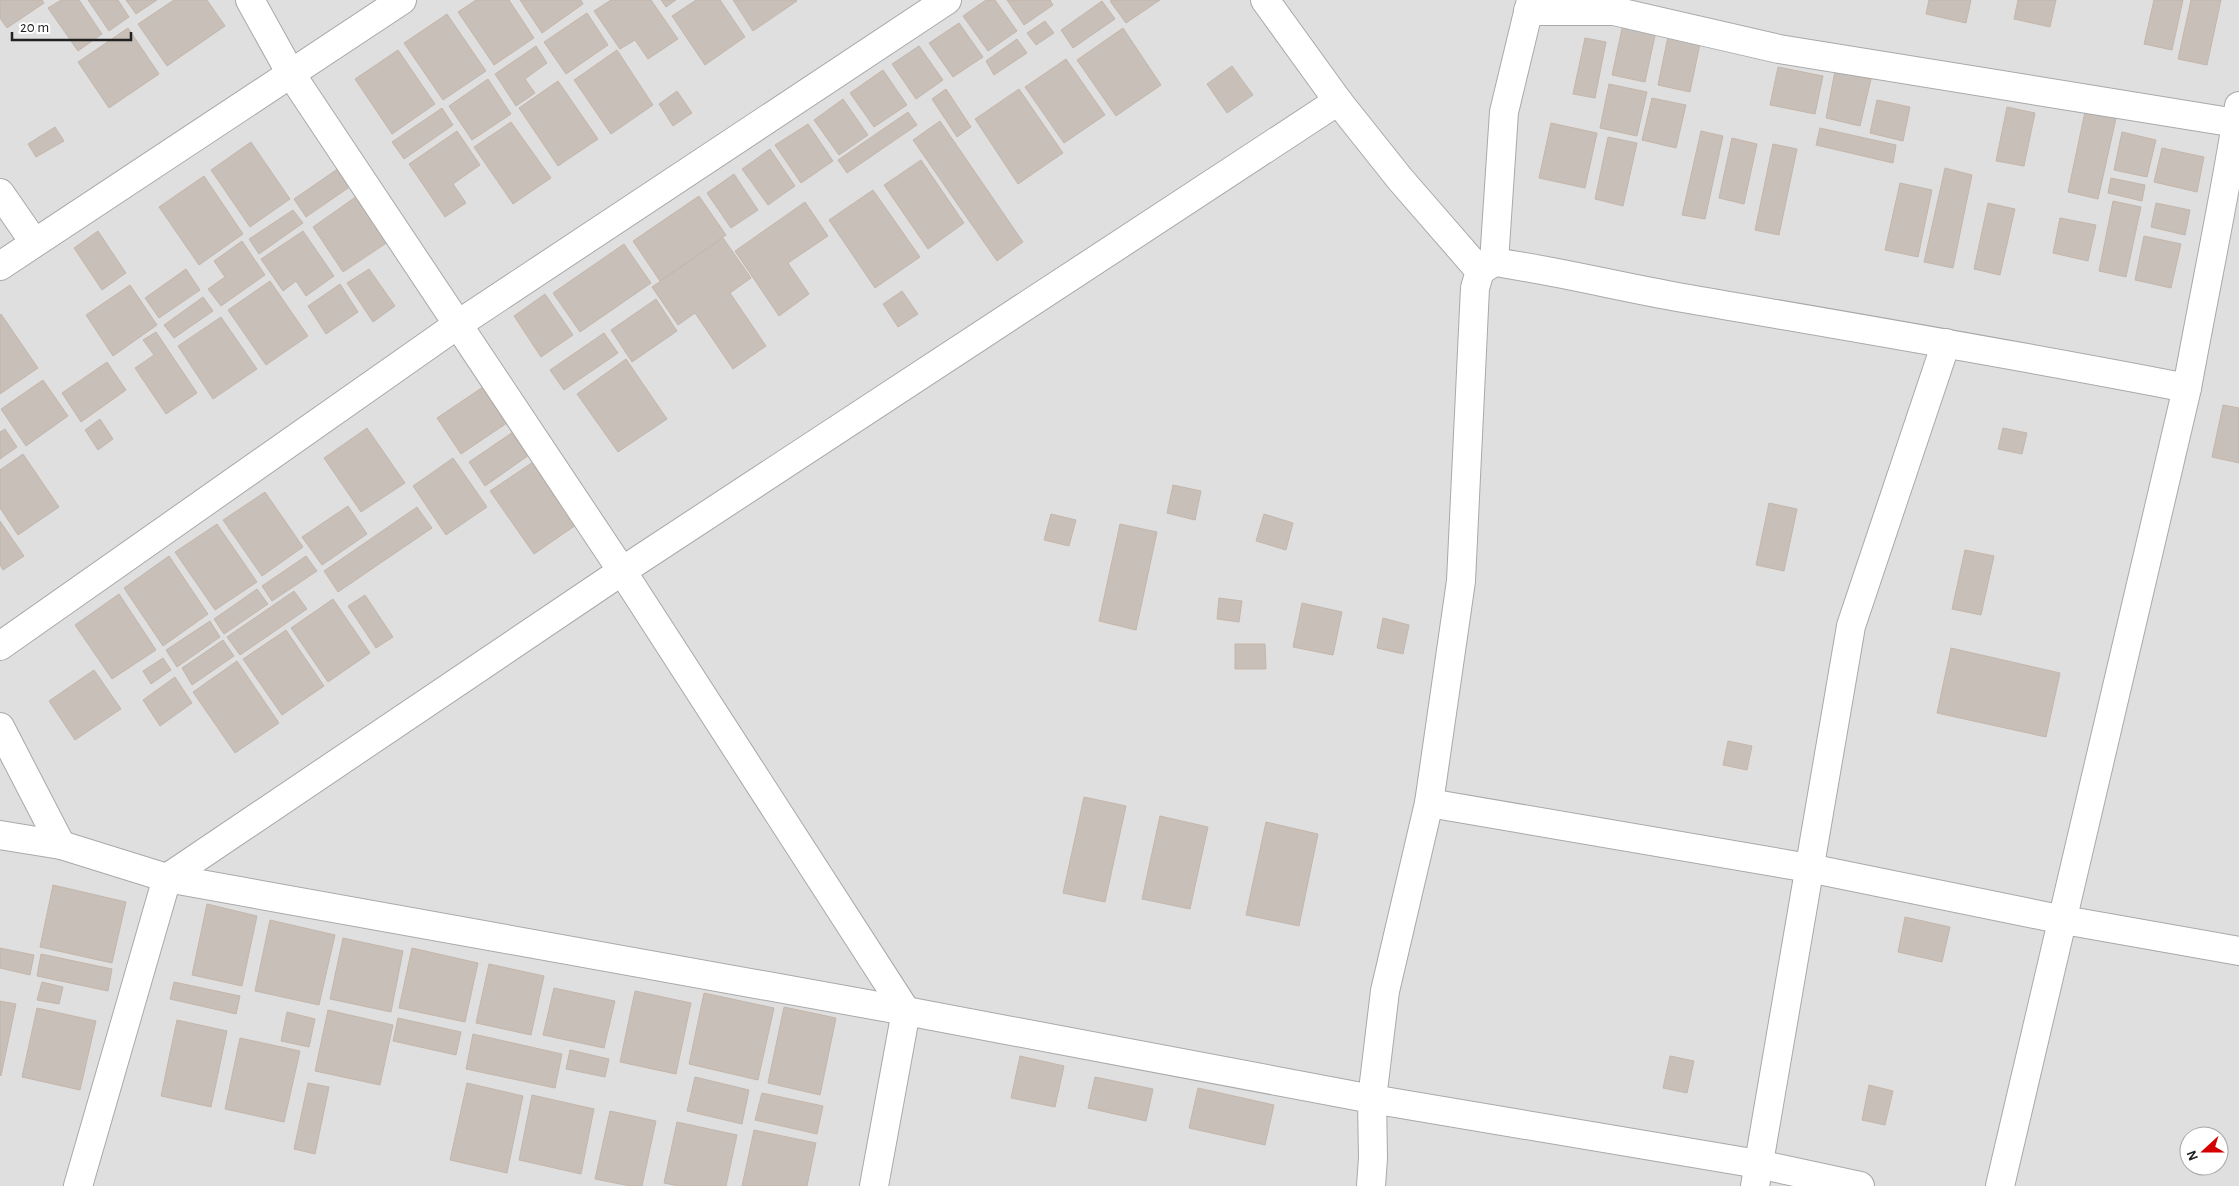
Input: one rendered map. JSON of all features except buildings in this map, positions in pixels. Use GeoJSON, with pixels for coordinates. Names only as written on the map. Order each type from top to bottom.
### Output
{"type":"FeatureCollection","features":[{"type":"Feature","properties":{"kind":"street"},"geometry":{"type":"LineString","coordinates":[[250,0],[291,74],[622,571],[906,1011],[874,1186]]}},
{"type":"Feature","properties":{"kind":"street"},"geometry":{"type":"LineString","coordinates":[[0,266],[402,0]]}},
{"type":"Feature","properties":{"kind":"street"},"geometry":{"type":"LineString","coordinates":[[0,646],[457,325],[948,0]]}},
{"type":"Feature","properties":{"kind":"street"},"geometry":{"type":"LineString","coordinates":[[1265,0],[1338,101],[1400,179],[1487,267],[1540,268],[1681,298],[1946,343],[2187,388]]}},
{"type":"Feature","properties":{"kind":"street"},"geometry":{"type":"LineString","coordinates":[[1371,1186],[1373,1158],[1372,1099],[1385,991],[1429,803],[1461,581],[1475,288],[1487,267],[1504,112],[1530,6],[1614,10],[1779,49],[2238,115],[2216,241],[2204,294],[2187,388],[2064,920],[2000,1186]]}},
{"type":"Feature","properties":{"kind":"street"},"geometry":{"type":"LineString","coordinates":[[78,1186],[167,878],[622,571],[1338,101]]}},
{"type":"Feature","properties":{"kind":"street"},"geometry":{"type":"LineString","coordinates":[[0,193],[34,242]]}},
{"type":"Feature","properties":{"kind":"street"},"geometry":{"type":"LineString","coordinates":[[1757,1175],[1852,626],[1946,343]]}},
{"type":"Feature","properties":{"kind":"street"},"geometry":{"type":"LineString","coordinates":[[0,727],[61,845]]}},
{"type":"Feature","properties":{"kind":"street"},"geometry":{"type":"LineString","coordinates":[[1429,803],[1809,868],[2064,920],[2239,952]]}},
{"type":"Feature","properties":{"kind":"street"},"geometry":{"type":"LineString","coordinates":[[0,834],[61,845],[167,878],[906,1011],[1372,1099],[1757,1175],[1860,1186]]}},
{"type":"Feature","properties":{"kind":"shaded area"},"geometry":{"type":"Polygon","coordinates":[[[0,0],[2239,0],[2239,1186],[0,1186],[0,0]]]}}]}
